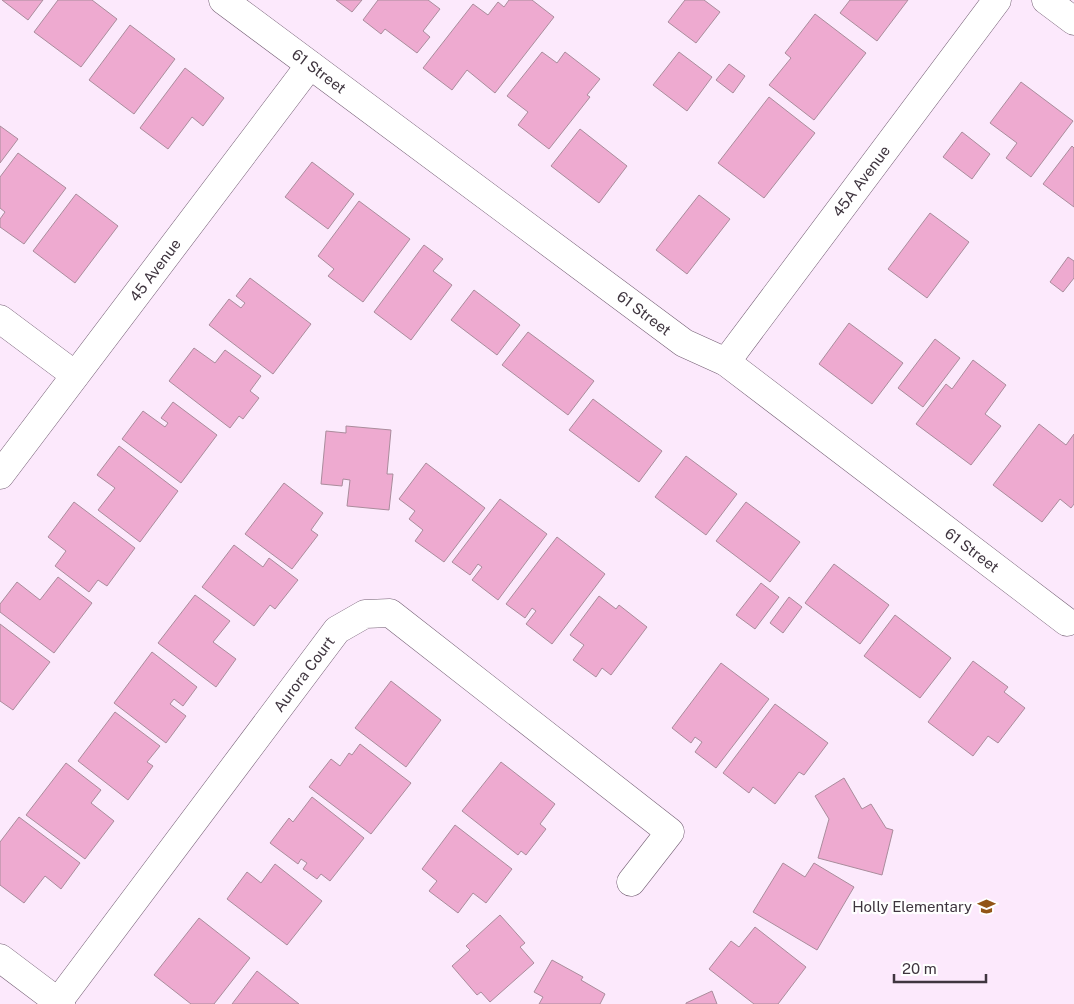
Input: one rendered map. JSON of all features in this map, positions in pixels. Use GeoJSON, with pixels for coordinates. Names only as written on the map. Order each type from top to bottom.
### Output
{"type":"FeatureCollection","features":[{"type":"Feature","properties":{"kind":"street","name":"61 Street"},"geometry":{"type":"LineString","coordinates":[[223,0],[684,343],[726,362],[1066,622]]}},
{"type":"Feature","properties":{"kind":"street","name":"45A Avenue"},"geometry":{"type":"LineString","coordinates":[[726,362],[997,0]]}},
{"type":"Feature","properties":{"kind":"street"},"geometry":{"type":"LineString","coordinates":[[1046,0],[1074,21]]}},
{"type":"Feature","properties":{"kind":"street","name":"45 Avenue"},"geometry":{"type":"LineString","coordinates":[[0,474],[310,65]]}},
{"type":"Feature","properties":{"kind":"street"},"geometry":{"type":"LineString","coordinates":[[0,319],[75,375]]}},
{"type":"Feature","properties":{"kind":"street","name":"Aurora Court"},"geometry":{"type":"LineString","coordinates":[[59,1003],[337,630],[365,614],[390,614],[670,832],[631,882]]}},
{"type":"Feature","properties":{"kind":"street"},"geometry":{"type":"LineString","coordinates":[[0,958],[59,1003]]}},
{"type":"Feature","properties":{"kind":"building"},"geometry":{"type":"Polygon","coordinates":[[[2,0],[43,0],[28,20],[2,0]]]}},
{"type":"Feature","properties":{"kind":"building"},"geometry":{"type":"Polygon","coordinates":[[[58,0],[92,0],[117,19],[81,67],[34,32],[58,0]]]}},
{"type":"Feature","properties":{"kind":"building"},"geometry":{"type":"Polygon","coordinates":[[[336,0],[362,0],[352,12],[336,0]]]}},
{"type":"Feature","properties":{"kind":"building"},"geometry":{"type":"Polygon","coordinates":[[[378,0],[428,0],[440,9],[423,31],[430,37],[417,53],[385,29],[381,34],[363,20],[378,0]]]}},
{"type":"Feature","properties":{"kind":"building"},"geometry":{"type":"Polygon","coordinates":[[[509,0],[532,0],[554,17],[495,93],[467,70],[452,90],[423,68],[473,4],[488,15],[498,2],[504,7],[509,0]]]}},
{"type":"Feature","properties":{"kind":"building"},"geometry":{"type":"Polygon","coordinates":[[[685,0],[704,0],[720,12],[696,43],[668,22],[685,0]]]}},
{"type":"Feature","properties":{"kind":"building"},"geometry":{"type":"Polygon","coordinates":[[[850,0],[908,0],[877,41],[840,13],[850,0]]]}},
{"type":"Feature","properties":{"kind":"building"},"geometry":{"type":"Polygon","coordinates":[[[815,14],[866,53],[814,120],[769,85],[791,58],[785,53],[815,14]]]}},
{"type":"Feature","properties":{"kind":"building"},"geometry":{"type":"Polygon","coordinates":[[[130,25],[175,59],[134,114],[89,80],[130,25]]]}},
{"type":"Feature","properties":{"kind":"building"},"geometry":{"type":"Polygon","coordinates":[[[542,52],[557,63],[565,52],[600,79],[587,95],[590,97],[549,149],[518,125],[528,112],[507,96],[542,52]]]}},
{"type":"Feature","properties":{"kind":"building"},"geometry":{"type":"Polygon","coordinates":[[[679,52],[712,77],[687,111],[653,85],[679,52]]]}},
{"type":"Feature","properties":{"kind":"building"},"geometry":{"type":"Polygon","coordinates":[[[729,64],[745,76],[733,93],[716,80],[729,64]]]}},
{"type":"Feature","properties":{"kind":"building"},"geometry":{"type":"Polygon","coordinates":[[[185,68],[224,98],[203,126],[192,117],[168,149],[140,128],[185,68]]]}},
{"type":"Feature","properties":{"kind":"building"},"geometry":{"type":"Polygon","coordinates":[[[1021,82],[1073,121],[1031,177],[1006,158],[1017,143],[990,123],[1021,82]]]}},
{"type":"Feature","properties":{"kind":"building"},"geometry":{"type":"Polygon","coordinates":[[[769,97],[815,133],[764,198],[718,163],[769,97]]]}},
{"type":"Feature","properties":{"kind":"building"},"geometry":{"type":"Polygon","coordinates":[[[0,126],[18,139],[0,163],[0,126]]]}},
{"type":"Feature","properties":{"kind":"building"},"geometry":{"type":"Polygon","coordinates":[[[580,129],[627,166],[599,203],[551,166],[580,129]]]}},
{"type":"Feature","properties":{"kind":"building"},"geometry":{"type":"Polygon","coordinates":[[[962,132],[990,154],[972,179],[943,157],[962,132]]]}},
{"type":"Feature","properties":{"kind":"building"},"geometry":{"type":"Polygon","coordinates":[[[1072,146],[1074,148],[1074,207],[1043,184],[1072,146]]]}},
{"type":"Feature","properties":{"kind":"building"},"geometry":{"type":"Polygon","coordinates":[[[18,153],[66,188],[24,244],[0,227],[0,219],[5,212],[0,208],[0,177],[18,153]]]}},
{"type":"Feature","properties":{"kind":"building"},"geometry":{"type":"Polygon","coordinates":[[[312,162],[354,194],[328,229],[285,197],[312,162]]]}},
{"type":"Feature","properties":{"kind":"building"},"geometry":{"type":"Polygon","coordinates":[[[76,194],[118,226],[75,283],[33,251],[76,194]]]}},
{"type":"Feature","properties":{"kind":"building"},"geometry":{"type":"Polygon","coordinates":[[[699,195],[730,219],[687,274],[656,250],[699,195]]]}},
{"type":"Feature","properties":{"kind":"building"},"geometry":{"type":"Polygon","coordinates":[[[359,201],[410,239],[363,302],[328,276],[334,269],[318,256],[359,201]]]}},
{"type":"Feature","properties":{"kind":"building"},"geometry":{"type":"Polygon","coordinates":[[[930,213],[969,242],[927,298],[888,269],[930,213]]]}},
{"type":"Feature","properties":{"kind":"building"},"geometry":{"type":"Polygon","coordinates":[[[424,245],[443,259],[433,271],[452,285],[411,340],[374,312],[424,245]]]}},
{"type":"Feature","properties":{"kind":"building"},"geometry":{"type":"Polygon","coordinates":[[[1068,257],[1074,261],[1074,278],[1063,292],[1050,282],[1068,257]]]}},
{"type":"Feature","properties":{"kind":"building"},"geometry":{"type":"Polygon","coordinates":[[[250,278],[311,324],[273,374],[209,325],[229,299],[241,308],[245,303],[236,296],[250,278]]]}},
{"type":"Feature","properties":{"kind":"building"},"geometry":{"type":"Polygon","coordinates":[[[474,290],[520,325],[497,355],[451,320],[474,290]]]}},
{"type":"Feature","properties":{"kind":"building"},"geometry":{"type":"Polygon","coordinates":[[[849,323],[903,363],[872,404],[819,364],[849,323]]]}},
{"type":"Feature","properties":{"kind":"building"},"geometry":{"type":"Polygon","coordinates":[[[528,332],[594,381],[568,415],[502,365],[528,332]]]}},
{"type":"Feature","properties":{"kind":"building"},"geometry":{"type":"Polygon","coordinates":[[[935,339],[960,358],[923,407],[898,388],[935,339]]]}},
{"type":"Feature","properties":{"kind":"building"},"geometry":{"type":"Polygon","coordinates":[[[194,348],[215,363],[225,350],[261,376],[250,391],[259,398],[243,419],[239,416],[230,428],[169,381],[194,348]]]}},
{"type":"Feature","properties":{"kind":"building"},"geometry":{"type":"Polygon","coordinates":[[[973,360],[1006,385],[985,414],[1001,426],[971,465],[916,424],[946,384],[952,389],[973,360]]]}},
{"type":"Feature","properties":{"kind":"building"},"geometry":{"type":"Polygon","coordinates":[[[593,399],[662,451],[639,482],[569,430],[593,399]]]}},
{"type":"Feature","properties":{"kind":"building"},"geometry":{"type":"Polygon","coordinates":[[[173,402],[217,435],[181,483],[122,439],[143,411],[165,427],[168,423],[161,418],[173,402]]]}},
{"type":"Feature","properties":{"kind":"building"},"geometry":{"type":"Polygon","coordinates":[[[1039,424],[1066,445],[1074,434],[1074,504],[1071,508],[1060,499],[1042,522],[993,485],[1039,424]]]}},
{"type":"Feature","properties":{"kind":"building"},"geometry":{"type":"Polygon","coordinates":[[[346,426],[391,430],[387,474],[393,474],[389,510],[347,506],[350,480],[343,479],[342,486],[321,484],[326,431],[346,433],[346,426]]]}},
{"type":"Feature","properties":{"kind":"building"},"geometry":{"type":"Polygon","coordinates":[[[119,446],[178,491],[140,542],[98,510],[115,488],[97,475],[119,446]]]}},
{"type":"Feature","properties":{"kind":"building"},"geometry":{"type":"Polygon","coordinates":[[[686,456],[737,494],[706,535],[655,497],[686,456]]]}},
{"type":"Feature","properties":{"kind":"building"},"geometry":{"type":"Polygon","coordinates":[[[426,463],[485,508],[444,562],[415,541],[423,530],[409,519],[415,511],[399,499],[426,463]]]}},
{"type":"Feature","properties":{"kind":"building"},"geometry":{"type":"Polygon","coordinates":[[[284,483],[323,513],[311,530],[318,535],[292,569],[245,534],[284,483]]]}},
{"type":"Feature","properties":{"kind":"building"},"geometry":{"type":"Polygon","coordinates":[[[500,499],[547,534],[498,600],[472,580],[482,567],[478,564],[470,575],[452,562],[500,499]]]}},
{"type":"Feature","properties":{"kind":"building"},"geometry":{"type":"Polygon","coordinates":[[[74,502],[135,548],[107,586],[98,580],[89,592],[55,566],[66,551],[48,537],[74,502]]]}},
{"type":"Feature","properties":{"kind":"building"},"geometry":{"type":"Polygon","coordinates":[[[746,502],[800,542],[770,582],[716,541],[746,502]]]}},
{"type":"Feature","properties":{"kind":"building"},"geometry":{"type":"Polygon","coordinates":[[[557,537],[605,574],[552,644],[526,624],[536,611],[532,608],[525,618],[506,604],[557,537]]]}},
{"type":"Feature","properties":{"kind":"building"},"geometry":{"type":"Polygon","coordinates":[[[234,545],[263,567],[269,558],[298,580],[275,609],[270,605],[254,626],[202,587],[234,545]]]}},
{"type":"Feature","properties":{"kind":"building"},"geometry":{"type":"Polygon","coordinates":[[[834,564],[889,605],[860,644],[805,603],[834,564]]]}},
{"type":"Feature","properties":{"kind":"building"},"geometry":{"type":"Polygon","coordinates":[[[58,577],[92,603],[54,653],[0,612],[0,604],[17,582],[40,600],[58,577]]]}},
{"type":"Feature","properties":{"kind":"building"},"geometry":{"type":"Polygon","coordinates":[[[761,583],[779,597],[755,629],[736,615],[761,583]]]}},
{"type":"Feature","properties":{"kind":"building"},"geometry":{"type":"Polygon","coordinates":[[[195,595],[230,621],[213,642],[236,659],[216,687],[158,643],[195,595]]]}},
{"type":"Feature","properties":{"kind":"building"},"geometry":{"type":"Polygon","coordinates":[[[599,596],[616,609],[619,605],[647,627],[611,675],[602,668],[596,677],[573,660],[584,645],[570,635],[599,596]]]}},
{"type":"Feature","properties":{"kind":"building"},"geometry":{"type":"Polygon","coordinates":[[[789,597],[802,607],[783,633],[770,623],[789,597]]]}},
{"type":"Feature","properties":{"kind":"building"},"geometry":{"type":"Polygon","coordinates":[[[895,615],[951,658],[920,698],[864,656],[895,615]]]}},
{"type":"Feature","properties":{"kind":"building"},"geometry":{"type":"Polygon","coordinates":[[[0,624],[50,662],[13,710],[0,701],[0,624]]]}},
{"type":"Feature","properties":{"kind":"building"},"geometry":{"type":"Polygon","coordinates":[[[152,652],[197,687],[183,706],[174,699],[170,704],[186,716],[166,743],[114,703],[152,652]]]}},
{"type":"Feature","properties":{"kind":"building"},"geometry":{"type":"Polygon","coordinates":[[[973,661],[1008,687],[1004,692],[1025,708],[998,743],[988,736],[973,756],[928,722],[973,661]]]}},
{"type":"Feature","properties":{"kind":"building"},"geometry":{"type":"Polygon","coordinates":[[[721,663],[769,699],[716,768],[695,752],[702,742],[695,737],[691,743],[672,728],[721,663]]]}},
{"type":"Feature","properties":{"kind":"building"},"geometry":{"type":"Polygon","coordinates":[[[391,681],[441,720],[406,767],[355,728],[391,681]]]}},
{"type":"Feature","properties":{"kind":"building"},"geometry":{"type":"Polygon","coordinates":[[[775,704],[828,743],[804,775],[799,772],[775,804],[753,787],[749,793],[723,773],[775,704]]]}},
{"type":"Feature","properties":{"kind":"building"},"geometry":{"type":"Polygon","coordinates":[[[115,712],[160,746],[147,762],[153,766],[128,800],[78,761],[115,712]]]}},
{"type":"Feature","properties":{"kind":"building"},"geometry":{"type":"Polygon","coordinates":[[[360,744],[411,783],[371,834],[309,787],[331,759],[340,766],[349,753],[352,755],[360,744]]]}},
{"type":"Feature","properties":{"kind":"building"},"geometry":{"type":"Polygon","coordinates":[[[501,762],[555,804],[540,824],[546,829],[526,855],[521,851],[518,855],[462,811],[501,762]]]}},
{"type":"Feature","properties":{"kind":"building"},"geometry":{"type":"Polygon","coordinates":[[[66,763],[101,790],[91,803],[114,821],[85,859],[26,815],[66,763]]]}},
{"type":"Feature","properties":{"kind":"building"},"geometry":{"type":"Polygon","coordinates":[[[844,778],[862,809],[871,804],[886,828],[893,830],[882,875],[818,858],[829,819],[815,796],[844,778]]]}},
{"type":"Feature","properties":{"kind":"building"},"geometry":{"type":"Polygon","coordinates":[[[312,797],[364,838],[330,881],[321,874],[317,879],[303,869],[307,863],[301,859],[298,864],[270,843],[289,818],[293,822],[312,797]]]}},
{"type":"Feature","properties":{"kind":"building"},"geometry":{"type":"Polygon","coordinates":[[[19,817],[80,863],[61,889],[45,876],[24,903],[0,885],[0,842],[19,817]]]}},
{"type":"Feature","properties":{"kind":"building"},"geometry":{"type":"Polygon","coordinates":[[[455,825],[512,869],[486,903],[473,893],[458,913],[429,891],[437,881],[422,869],[455,825]]]}},
{"type":"Feature","properties":{"kind":"building"},"geometry":{"type":"Polygon","coordinates":[[[783,863],[805,877],[814,863],[854,887],[817,950],[753,912],[783,863]]]}},
{"type":"Feature","properties":{"kind":"building"},"geometry":{"type":"Polygon","coordinates":[[[275,864],[322,901],[287,945],[227,899],[247,872],[261,883],[275,864]]]}},
{"type":"Feature","properties":{"kind":"building"},"geometry":{"type":"Polygon","coordinates":[[[500,915],[525,943],[520,947],[534,963],[490,1002],[481,992],[477,995],[452,966],[470,950],[466,946],[500,915]]]}},
{"type":"Feature","properties":{"kind":"building"},"geometry":{"type":"Polygon","coordinates":[[[199,918],[250,958],[214,1004],[191,1004],[154,975],[199,918]]]}},
{"type":"Feature","properties":{"kind":"building"},"geometry":{"type":"Polygon","coordinates":[[[755,927],[806,967],[778,1004],[754,1004],[709,969],[731,941],[739,947],[755,927]]]}},
{"type":"Feature","properties":{"kind":"building"},"geometry":{"type":"Polygon","coordinates":[[[552,960],[583,977],[581,980],[605,994],[600,1004],[539,1004],[543,997],[534,992],[552,960]]]}},
{"type":"Feature","properties":{"kind":"building"},"geometry":{"type":"Polygon","coordinates":[[[257,971],[299,1004],[232,1004],[257,971]]]}},
{"type":"Feature","properties":{"kind":"building"},"geometry":{"type":"Polygon","coordinates":[[[712,991],[717,1004],[686,1004],[686,1003],[712,991]]]}},
{"type":"Feature","properties":{"kind":"place","name":"Holly Elementary"},"geometry":{"type":"Point","coordinates":[986,906]}}]}
